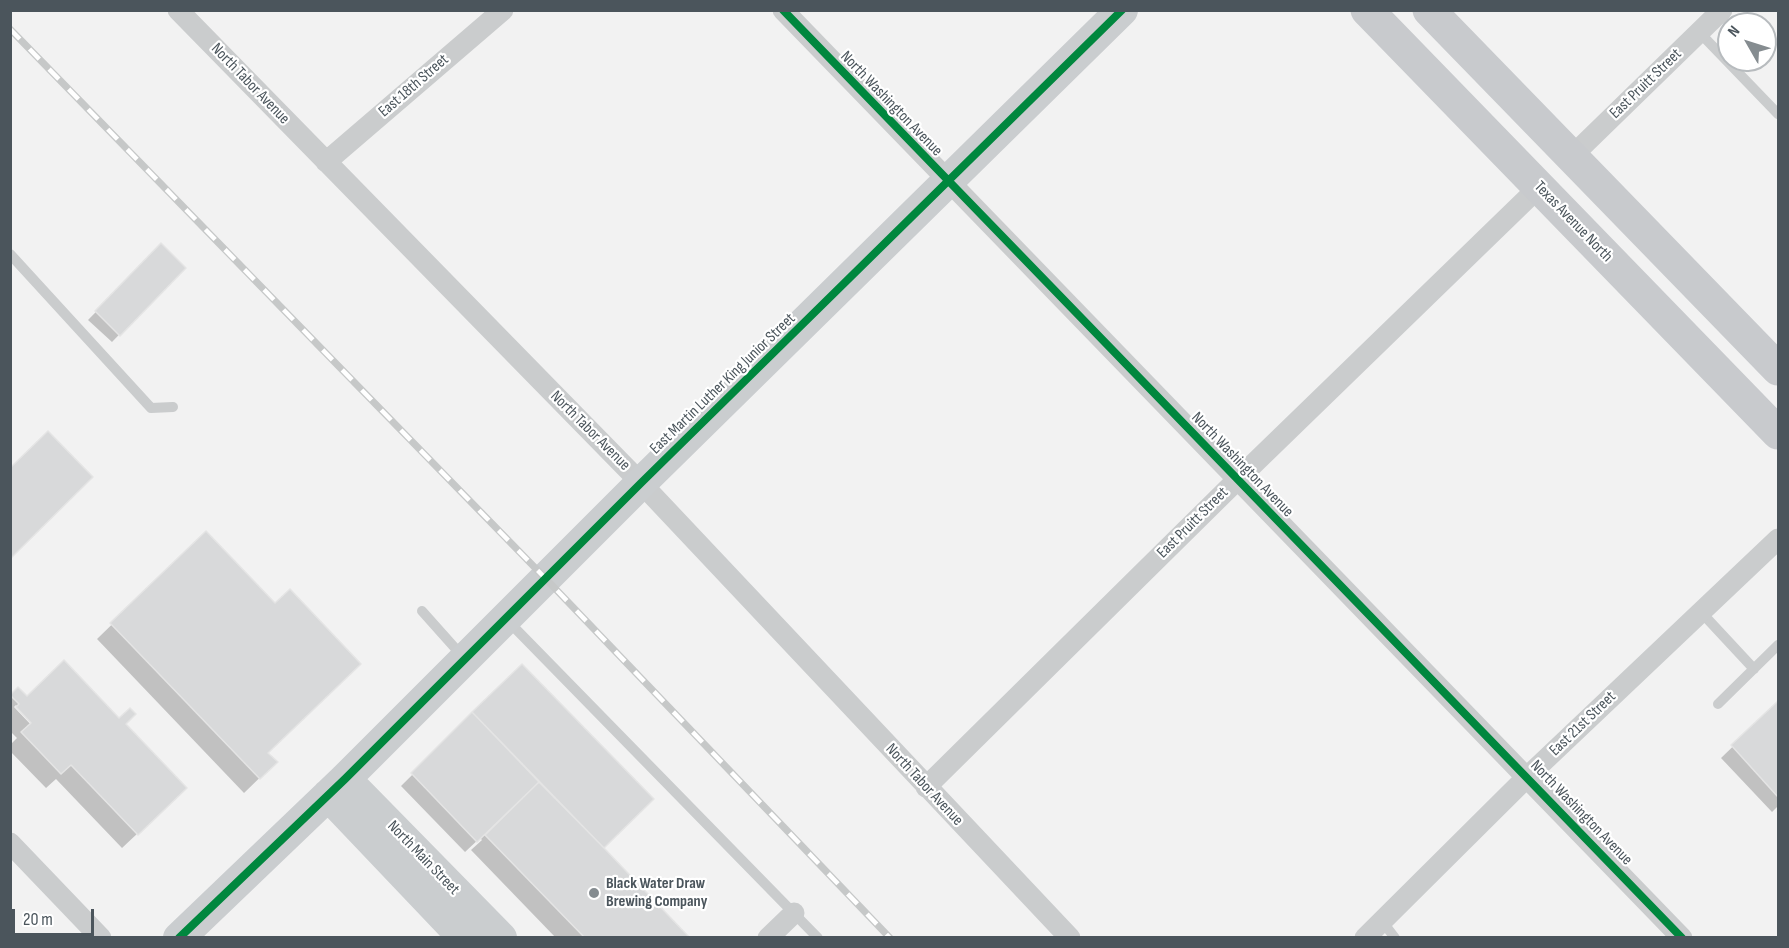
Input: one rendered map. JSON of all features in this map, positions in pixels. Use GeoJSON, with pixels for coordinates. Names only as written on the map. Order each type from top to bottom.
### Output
{"type":"FeatureCollection","features":[{"type":"Feature","properties":{"kind":"main road","name":"Texas Avenue North"},"geometry":{"type":"LineString","coordinates":[[1368,10],[1779,433]]}},
{"type":"Feature","properties":{"kind":"main road"},"geometry":{"type":"LineString","coordinates":[[1429,10],[1779,369]]}},
{"type":"Feature","properties":{"kind":"street","name":"North Tabor Avenue"},"geometry":{"type":"LineString","coordinates":[[178,10],[641,483],[1070,938]]}},
{"type":"Feature","properties":{"kind":"street","name":"East 18th Street"},"geometry":{"type":"LineString","coordinates":[[326,162],[502,10]]}},
{"type":"Feature","properties":{"kind":"street","name":"North Washington Avenue"},"geometry":{"type":"LineString","coordinates":[[783,10],[947,182],[1682,938]]}},
{"type":"Feature","properties":{"kind":"street","name":"East Martin Luther King Junior Street"},"geometry":{"type":"LineString","coordinates":[[178,938],[337,787],[641,483],[1122,10]]}},
{"type":"Feature","properties":{"kind":"street","name":"East Pruitt Street"},"geometry":{"type":"LineString","coordinates":[[1571,157],[1722,10]]}},
{"type":"Feature","properties":{"kind":"street","name":"East Pruitt Street"},"geometry":{"type":"LineString","coordinates":[[926,787],[1237,480],[1539,187]]}},
{"type":"Feature","properties":{"kind":"street","name":"East 21st Street"},"geometry":{"type":"LineString","coordinates":[[1365,938],[1527,777],[1779,539]]}},
{"type":"Feature","properties":{"kind":"street","name":"North Main Street"},"geometry":{"type":"LineString","coordinates":[[337,787],[464,938]]}},
{"type":"Feature","properties":{"kind":"street","name":"North Main Street"},"geometry":{"type":"LineString","coordinates":[[337,787],[501,938]]}},
{"type":"Feature","properties":{"kind":"street"},"geometry":{"type":"LineString","coordinates":[[10,843],[101,938]]}},
{"type":"Feature","properties":{"kind":"street"},"geometry":{"type":"LineString","coordinates":[[768,938],[794,913]]}},
{"type":"Feature","properties":{"kind":"lane"},"geometry":{"type":"LineString","coordinates":[[1700,32],[1779,114]]}},
{"type":"Feature","properties":{"kind":"lane"},"geometry":{"type":"LineString","coordinates":[[10,254],[151,408],[173,407]]}},
{"type":"Feature","properties":{"kind":"lane"},"geometry":{"type":"LineString","coordinates":[[422,611],[466,659]]}},
{"type":"Feature","properties":{"kind":"lane"},"geometry":{"type":"LineString","coordinates":[[1701,612],[1754,669]]}},
{"type":"Feature","properties":{"kind":"lane"},"geometry":{"type":"LineString","coordinates":[[506,619],[818,938]]}},
{"type":"Feature","properties":{"kind":"lane"},"geometry":{"type":"LineString","coordinates":[[1718,704],[1779,645]]}},
{"type":"Feature","properties":{"kind":"lane"},"geometry":{"type":"LineString","coordinates":[[1382,921],[1395,938]]}},
{"type":"Feature","properties":{"kind":"building"},"geometry":{"type":"Polygon","coordinates":[[[161,243],[186,268],[120,336],[95,311],[161,243]]]}},
{"type":"Feature","properties":{"kind":"building"},"geometry":{"type":"Polygon","coordinates":[[[48,431],[93,477],[10,559],[10,468],[48,431]]]}},
{"type":"Feature","properties":{"kind":"building"},"geometry":{"type":"Polygon","coordinates":[[[206,531],[275,603],[290,589],[361,664],[268,753],[278,762],[260,779],[110,623],[206,531]]]}},
{"type":"Feature","properties":{"kind":"building"},"geometry":{"type":"Polygon","coordinates":[[[64,660],[119,718],[130,708],[136,714],[126,724],[187,788],[138,835],[71,765],[61,774],[21,732],[31,723],[16,707],[19,704],[10,695],[18,687],[27,696],[64,660]]]}},
{"type":"Feature","properties":{"kind":"building"},"geometry":{"type":"Polygon","coordinates":[[[522,664],[654,799],[604,848],[472,712],[522,664]]]}},
{"type":"Feature","properties":{"kind":"building"},"geometry":{"type":"Polygon","coordinates":[[[1778,701],[1778,797],[1731,745],[1778,701]]]}},
{"type":"Feature","properties":{"kind":"building"},"geometry":{"type":"Polygon","coordinates":[[[472,712],[539,782],[477,842],[411,773],[472,712]]]}},
{"type":"Feature","properties":{"kind":"building","name":"Black Water Draw Brewing Company"},"geometry":{"type":"Polygon","coordinates":[[[539,782],[690,938],[585,938],[485,835],[539,782]]]}},
{"type":"Feature","properties":{"kind":"railway"},"geometry":{"type":"LineString","coordinates":[[10,29],[546,579],[890,938]]}},
{"type":"Feature","properties":{"kind":"cycle path"},"geometry":{"type":"LineString","coordinates":[[783,10],[1682,938]]}},
{"type":"Feature","properties":{"kind":"cycle path"},"geometry":{"type":"LineString","coordinates":[[179,938],[345,779],[641,483],[1122,10]]}},
{"type":"Feature","properties":{"kind":"place","name":"Black Water Draw Brewing Company"},"geometry":{"type":"Point","coordinates":[594,893]}}]}
